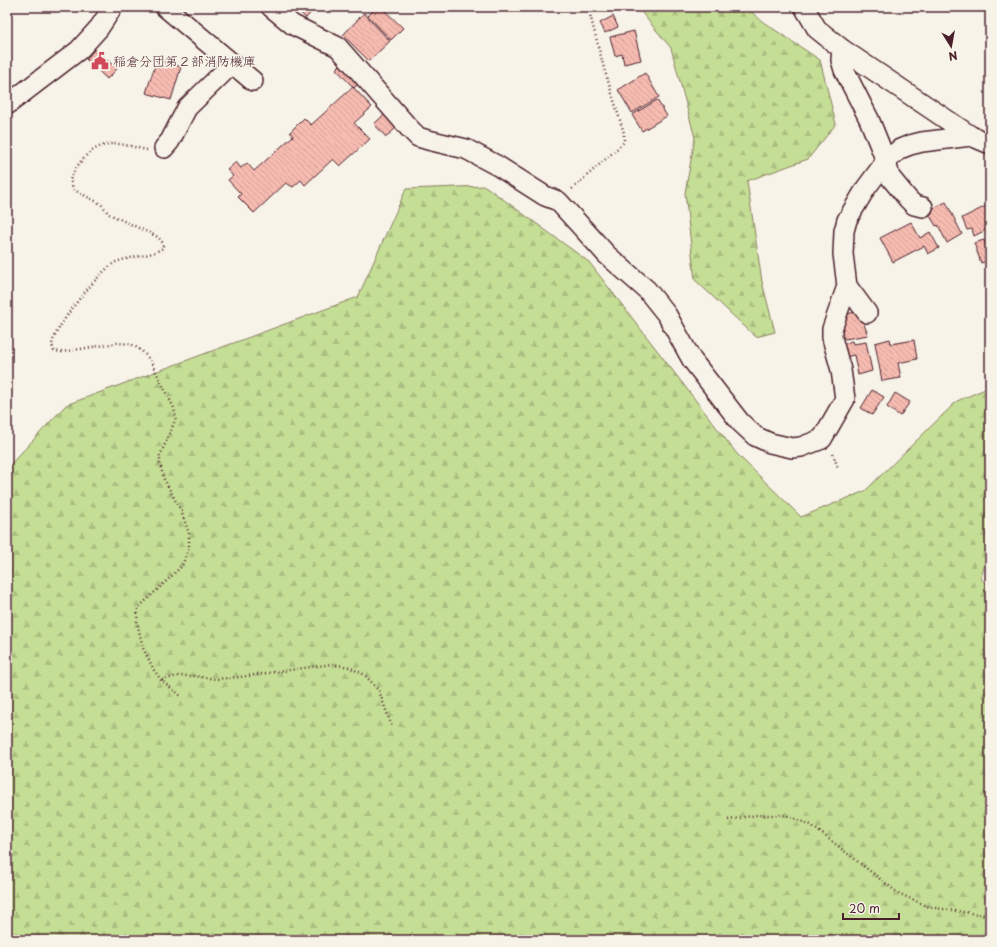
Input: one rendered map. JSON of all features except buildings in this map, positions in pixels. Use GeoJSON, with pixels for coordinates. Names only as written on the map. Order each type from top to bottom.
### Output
{"type":"FeatureCollection","features":[{"type":"Feature","properties":{"kind":"street"},"geometry":{"type":"LineString","coordinates":[[7,105],[79,50],[99,28],[113,7]]}},
{"type":"Feature","properties":{"kind":"street"},"geometry":{"type":"LineString","coordinates":[[165,7],[253,80]]}},
{"type":"Feature","properties":{"kind":"street"},"geometry":{"type":"LineString","coordinates":[[271,7],[293,25],[338,47],[418,137],[466,149],[498,166],[545,196],[558,201],[607,255],[647,290],[667,315],[692,360],[740,422],[755,436],[770,443],[792,448],[807,445],[822,439],[845,398],[841,370],[832,338],[832,329],[846,286],[843,254],[844,231],[847,220],[866,188],[886,161],[900,149],[922,142],[972,136]]}},
{"type":"Feature","properties":{"kind":"street"},"geometry":{"type":"LineString","coordinates":[[804,7],[817,29],[842,50],[972,136],[990,144]]}},
{"type":"Feature","properties":{"kind":"street"},"geometry":{"type":"LineString","coordinates":[[842,50],[841,60],[844,70],[869,119],[886,161],[890,177],[914,205],[924,207]]}},
{"type":"Feature","properties":{"kind":"street"},"geometry":{"type":"LineString","coordinates":[[164,148],[170,141],[187,108],[232,64]]}},
{"type":"Feature","properties":{"kind":"street"},"geometry":{"type":"LineString","coordinates":[[846,286],[867,313]]}},
{"type":"Feature","properties":{"kind":"path"},"geometry":{"type":"LineString","coordinates":[[558,201],[624,142],[624,133],[604,68],[588,7]]}},
{"type":"Feature","properties":{"kind":"path"},"geometry":{"type":"LineString","coordinates":[[164,148],[156,152],[113,144],[99,148],[84,157],[74,169],[70,180],[74,190],[100,204],[109,214],[158,237],[163,243],[163,248],[157,252],[116,262],[107,269],[74,306],[57,332],[52,345],[54,351],[62,352],[117,343],[131,344],[142,351],[150,360],[174,408],[176,418],[160,456],[160,464],[164,479],[181,511],[188,532],[189,548],[182,566],[138,608],[137,622],[143,648],[154,670],[161,680],[182,696]]}},
{"type":"Feature","properties":{"kind":"path"},"geometry":{"type":"LineString","coordinates":[[161,680],[177,676],[216,678],[240,677],[332,664],[349,667],[365,675],[379,691],[392,727]]}},
{"type":"Feature","properties":{"kind":"path"},"geometry":{"type":"LineString","coordinates":[[728,820],[757,815],[786,815],[811,825],[898,893],[929,907],[990,916]]}},
{"type":"Feature","properties":{"kind":"green space"},"geometry":{"type":"Polygon","coordinates":[[[637,7],[746,7],[763,22],[820,60],[836,124],[808,159],[747,181],[762,282],[775,332],[756,337],[695,280],[685,193],[695,138],[671,48],[637,7]]]}},
{"type":"Feature","properties":{"kind":"green space"},"geometry":{"type":"Polygon","coordinates":[[[485,186],[589,262],[737,454],[801,517],[865,491],[957,401],[990,387],[990,545],[981,578],[990,590],[990,940],[7,940],[7,468],[66,405],[358,297],[406,189],[485,186]]]}},
{"type":"Feature","properties":{"kind":"place","name":"稲倉分団第２部消防機庫"},"geometry":{"type":"Point","coordinates":[100,61]}}]}
